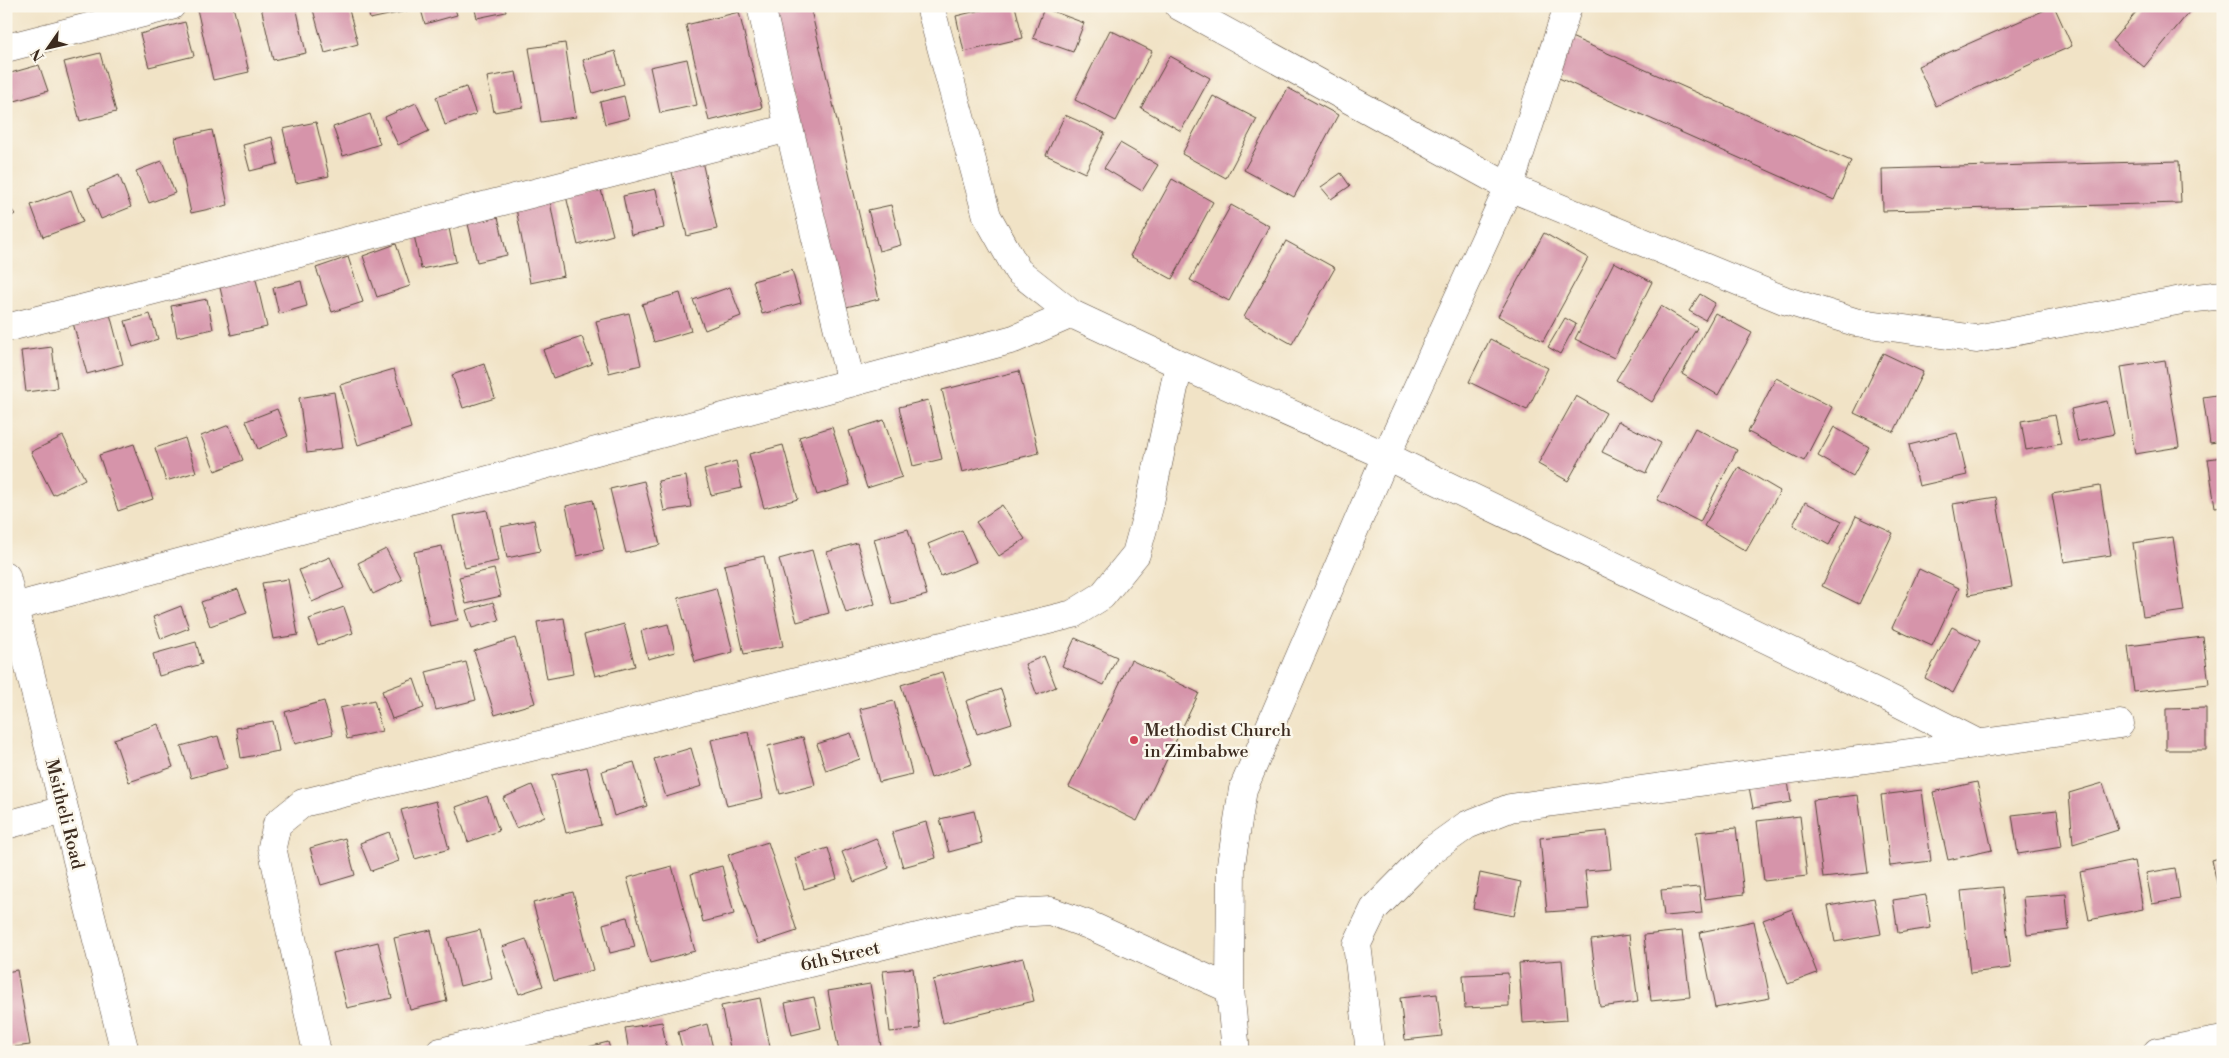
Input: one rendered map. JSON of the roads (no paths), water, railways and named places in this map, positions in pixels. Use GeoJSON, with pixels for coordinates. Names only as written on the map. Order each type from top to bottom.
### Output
{"type":"FeatureCollection","features":[{"type":"Feature","properties":{"kind":"street"},"geometry":{"type":"LineString","coordinates":[[6,48],[171,6]]}},
{"type":"Feature","properties":{"kind":"street"},"geometry":{"type":"LineString","coordinates":[[761,6],[788,128],[851,383]]}},
{"type":"Feature","properties":{"kind":"street"},"geometry":{"type":"LineString","coordinates":[[930,6],[987,216],[1018,271],[1072,314],[1386,456],[1890,698],[1980,744]]}},
{"type":"Feature","properties":{"kind":"street"},"geometry":{"type":"LineString","coordinates":[[1179,6],[1509,187],[1784,300],[1855,322],[1976,339],[2187,299],[2223,295]]}},
{"type":"Feature","properties":{"kind":"street"},"geometry":{"type":"LineString","coordinates":[[1236,1052],[1230,989],[1231,864],[1243,788],[1386,456],[1509,187],[1568,6]]}},
{"type":"Feature","properties":{"kind":"street"},"geometry":{"type":"LineString","coordinates":[[6,328],[788,128]]}},
{"type":"Feature","properties":{"kind":"street"},"geometry":{"type":"LineString","coordinates":[[14,607],[1014,338],[1072,314]]}},
{"type":"Feature","properties":{"kind":"street"},"geometry":{"type":"LineString","coordinates":[[317,1052],[272,847],[277,824],[304,803],[1073,614],[1102,596],[1136,554],[1149,507],[1179,364]]}},
{"type":"Feature","properties":{"kind":"street","name":"Msitheli Road"},"geometry":{"type":"LineString","coordinates":[[6,576],[125,1052]]}},
{"type":"Feature","properties":{"kind":"street"},"geometry":{"type":"LineString","coordinates":[[1370,1052],[1357,944],[1374,909],[1432,850],[1467,825],[1510,808],[2120,724]]}},
{"type":"Feature","properties":{"kind":"street"},"geometry":{"type":"LineString","coordinates":[[6,825],[64,810]]}},
{"type":"Feature","properties":{"kind":"street","name":"6th Street"},"geometry":{"type":"LineString","coordinates":[[440,1052],[1017,914],[1050,911],[1089,925],[1230,989]]}},
{"type":"Feature","properties":{"kind":"street"},"geometry":{"type":"LineString","coordinates":[[2157,1052],[2223,1040]]}},
{"type":"Feature","properties":{"kind":"place","name":"Methodist Church in Zimbabwe"},"geometry":{"type":"Point","coordinates":[1134,740]}}]}
